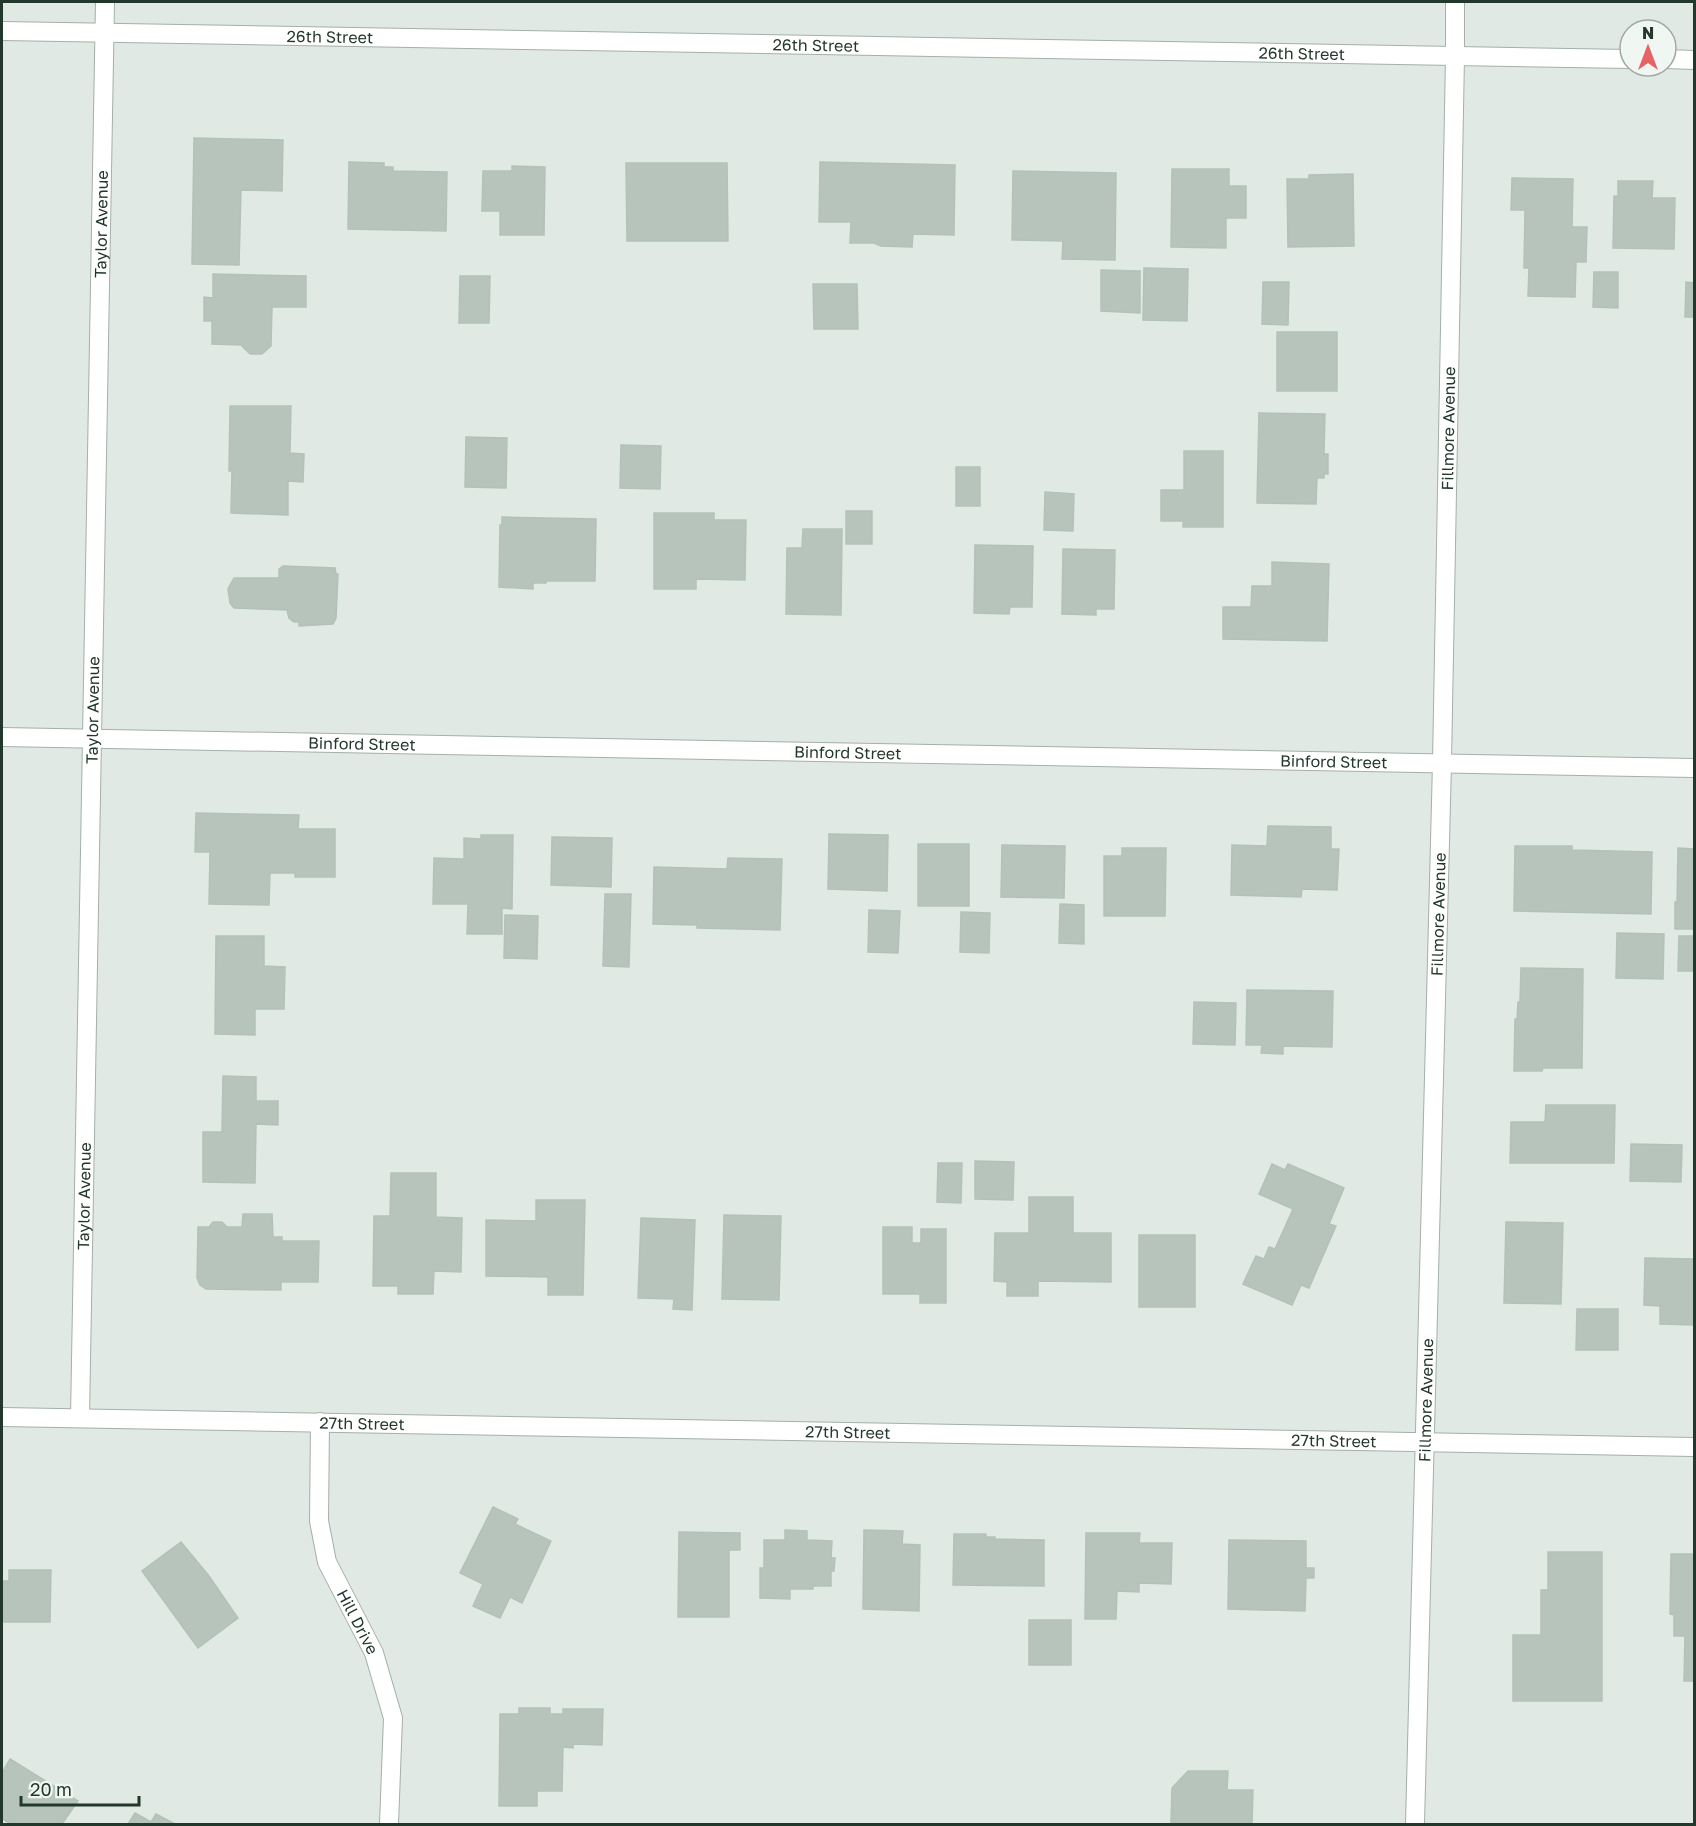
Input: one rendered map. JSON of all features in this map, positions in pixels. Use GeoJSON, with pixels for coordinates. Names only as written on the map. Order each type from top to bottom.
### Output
{"type":"FeatureCollection","features":[{"type":"Feature","properties":{"kind":"street","name":"Taylor Avenue"},"geometry":{"type":"LineString","coordinates":[[80,1418],[105,2]]}},
{"type":"Feature","properties":{"kind":"street","name":"Fillmore Avenue"},"geometry":{"type":"LineString","coordinates":[[1415,1824],[1442,763],[1455,2]]}},
{"type":"Feature","properties":{"kind":"street","name":"26th Street"},"geometry":{"type":"LineString","coordinates":[[2,31],[1618,59]]}},
{"type":"Feature","properties":{"kind":"street"},"geometry":{"type":"LineString","coordinates":[[1678,59],[1695,60]]}},
{"type":"Feature","properties":{"kind":"street","name":"Binford Street"},"geometry":{"type":"LineString","coordinates":[[2,737],[1695,768]]}},
{"type":"Feature","properties":{"kind":"street","name":"27th Street"},"geometry":{"type":"LineString","coordinates":[[2,1417],[1695,1447]]}},
{"type":"Feature","properties":{"kind":"street","name":"Hill Drive"},"geometry":{"type":"LineString","coordinates":[[320,1422],[319,1521],[327,1562],[374,1653],[393,1718],[389,1824]]}},
{"type":"Feature","properties":{"kind":"building"},"geometry":{"type":"Polygon","coordinates":[[[194,138],[283,140],[282,191],[241,190],[239,265],[192,264],[194,138]]]}},
{"type":"Feature","properties":{"kind":"building"},"geometry":{"type":"Polygon","coordinates":[[[349,162],[384,163],[384,167],[393,167],[393,171],[447,172],[446,231],[348,229],[349,162]]]}},
{"type":"Feature","properties":{"kind":"building"},"geometry":{"type":"Polygon","coordinates":[[[820,162],[955,165],[954,235],[913,234],[912,247],[850,243],[851,222],[819,222],[820,162]]]}},
{"type":"Feature","properties":{"kind":"building"},"geometry":{"type":"Polygon","coordinates":[[[626,163],[727,163],[728,241],[627,241],[626,163]]]}},
{"type":"Feature","properties":{"kind":"building"},"geometry":{"type":"Polygon","coordinates":[[[512,166],[545,167],[544,235],[500,235],[500,211],[482,211],[483,171],[512,171],[512,166]]]}},
{"type":"Feature","properties":{"kind":"building"},"geometry":{"type":"Polygon","coordinates":[[[1172,169],[1229,169],[1229,186],[1246,186],[1246,218],[1226,218],[1226,248],[1171,247],[1172,169]]]}},
{"type":"Feature","properties":{"kind":"building"},"geometry":{"type":"Polygon","coordinates":[[[1013,171],[1116,173],[1115,260],[1062,259],[1063,241],[1012,240],[1013,171]]]}},
{"type":"Feature","properties":{"kind":"building"},"geometry":{"type":"Polygon","coordinates":[[[1353,174],[1354,246],[1288,247],[1287,179],[1309,179],[1309,175],[1353,174]]]}},
{"type":"Feature","properties":{"kind":"building"},"geometry":{"type":"Polygon","coordinates":[[[1512,178],[1573,179],[1572,227],[1587,227],[1586,262],[1576,262],[1575,297],[1528,296],[1529,268],[1524,268],[1525,210],[1511,210],[1512,178]]]}},
{"type":"Feature","properties":{"kind":"building"},"geometry":{"type":"Polygon","coordinates":[[[1618,181],[1653,181],[1652,198],[1675,198],[1674,249],[1613,248],[1614,196],[1618,196],[1618,181]]]}},
{"type":"Feature","properties":{"kind":"building"},"geometry":{"type":"Polygon","coordinates":[[[1144,268],[1188,269],[1187,321],[1143,320],[1144,268]]]}},
{"type":"Feature","properties":{"kind":"building"},"geometry":{"type":"Polygon","coordinates":[[[1101,270],[1140,271],[1140,313],[1101,311],[1101,270]]]}},
{"type":"Feature","properties":{"kind":"building"},"geometry":{"type":"Polygon","coordinates":[[[1594,272],[1618,272],[1618,308],[1593,307],[1594,272]]]}},
{"type":"Feature","properties":{"kind":"building"},"geometry":{"type":"Polygon","coordinates":[[[213,274],[306,276],[306,307],[272,307],[271,346],[262,354],[250,354],[241,345],[212,344],[212,321],[204,321],[204,297],[213,298],[213,274]]]}},
{"type":"Feature","properties":{"kind":"building"},"geometry":{"type":"Polygon","coordinates":[[[460,276],[490,276],[489,323],[459,323],[460,276]]]}},
{"type":"Feature","properties":{"kind":"building"},"geometry":{"type":"Polygon","coordinates":[[[1263,282],[1289,282],[1288,325],[1262,324],[1263,282]]]}},
{"type":"Feature","properties":{"kind":"building"},"geometry":{"type":"Polygon","coordinates":[[[1686,282],[1694,283],[1694,317],[1685,317],[1686,282]]]}},
{"type":"Feature","properties":{"kind":"building"},"geometry":{"type":"Polygon","coordinates":[[[813,284],[857,284],[858,329],[814,329],[813,284]]]}},
{"type":"Feature","properties":{"kind":"building"},"geometry":{"type":"Polygon","coordinates":[[[1277,332],[1337,332],[1337,391],[1277,391],[1277,332]]]}},
{"type":"Feature","properties":{"kind":"building"},"geometry":{"type":"Polygon","coordinates":[[[230,406],[291,406],[290,453],[304,454],[303,482],[288,481],[288,515],[231,513],[230,406]]]}},
{"type":"Feature","properties":{"kind":"building"},"geometry":{"type":"Polygon","coordinates":[[[1259,413],[1325,414],[1324,454],[1328,454],[1328,474],[1324,474],[1324,478],[1317,478],[1316,504],[1257,503],[1259,413]]]}},
{"type":"Feature","properties":{"kind":"building"},"geometry":{"type":"Polygon","coordinates":[[[466,437],[507,438],[506,488],[465,487],[466,437]]]}},
{"type":"Feature","properties":{"kind":"building"},"geometry":{"type":"Polygon","coordinates":[[[621,445],[661,446],[660,489],[620,488],[621,445]]]}},
{"type":"Feature","properties":{"kind":"building"},"geometry":{"type":"Polygon","coordinates":[[[1184,451],[1223,451],[1223,527],[1183,527],[1183,521],[1161,521],[1161,490],[1184,490],[1184,451]]]}},
{"type":"Feature","properties":{"kind":"building"},"geometry":{"type":"Polygon","coordinates":[[[956,467],[980,467],[980,506],[956,506],[956,467]]]}},
{"type":"Feature","properties":{"kind":"building"},"geometry":{"type":"Polygon","coordinates":[[[1045,492],[1074,494],[1073,531],[1044,530],[1045,492]]]}},
{"type":"Feature","properties":{"kind":"building"},"geometry":{"type":"Polygon","coordinates":[[[846,511],[872,511],[872,544],[846,544],[846,511]]]}},
{"type":"Feature","properties":{"kind":"building"},"geometry":{"type":"Polygon","coordinates":[[[654,513],[714,513],[714,520],[746,520],[745,580],[696,579],[696,589],[654,589],[654,513]]]}},
{"type":"Feature","properties":{"kind":"building"},"geometry":{"type":"Polygon","coordinates":[[[502,517],[596,519],[595,581],[546,581],[546,583],[533,583],[533,589],[499,587],[502,517]]]}},
{"type":"Feature","properties":{"kind":"building"},"geometry":{"type":"Polygon","coordinates":[[[803,529],[842,529],[841,615],[786,614],[787,548],[802,548],[803,529]]]}},
{"type":"Feature","properties":{"kind":"building"},"geometry":{"type":"Polygon","coordinates":[[[975,545],[1033,546],[1032,607],[1010,607],[1009,614],[974,613],[975,545]]]}},
{"type":"Feature","properties":{"kind":"building"},"geometry":{"type":"Polygon","coordinates":[[[1063,549],[1115,550],[1114,609],[1096,609],[1096,615],[1062,614],[1063,549]]]}},
{"type":"Feature","properties":{"kind":"building"},"geometry":{"type":"Polygon","coordinates":[[[1272,562],[1329,564],[1327,641],[1223,639],[1223,607],[1251,607],[1252,586],[1272,586],[1272,562]]]}},
{"type":"Feature","properties":{"kind":"building"},"geometry":{"type":"Polygon","coordinates":[[[283,566],[335,568],[338,574],[336,618],[333,624],[299,626],[299,622],[294,622],[289,618],[287,610],[234,608],[230,603],[228,589],[234,578],[279,578],[279,569],[283,566]]]}},
{"type":"Feature","properties":{"kind":"building"},"geometry":{"type":"Polygon","coordinates":[[[196,813],[299,815],[298,829],[335,829],[335,877],[295,877],[295,873],[270,873],[269,905],[209,904],[210,852],[195,852],[196,813]]]}},
{"type":"Feature","properties":{"kind":"building"},"geometry":{"type":"Polygon","coordinates":[[[1268,826],[1331,827],[1331,849],[1339,849],[1337,890],[1302,889],[1301,897],[1231,895],[1232,845],[1267,846],[1268,826]]]}},
{"type":"Feature","properties":{"kind":"building"},"geometry":{"type":"Polygon","coordinates":[[[829,834],[888,835],[887,891],[828,889],[829,834]]]}},
{"type":"Feature","properties":{"kind":"building"},"geometry":{"type":"Polygon","coordinates":[[[481,835],[513,835],[512,909],[502,908],[502,934],[467,934],[468,904],[433,904],[434,858],[464,859],[464,838],[481,839],[481,835]]]}},
{"type":"Feature","properties":{"kind":"building"},"geometry":{"type":"Polygon","coordinates":[[[552,837],[612,838],[611,887],[551,885],[552,837]]]}},
{"type":"Feature","properties":{"kind":"building"},"geometry":{"type":"Polygon","coordinates":[[[918,844],[969,844],[969,906],[918,906],[918,844]]]}},
{"type":"Feature","properties":{"kind":"building"},"geometry":{"type":"Polygon","coordinates":[[[1002,845],[1065,846],[1064,898],[1001,897],[1002,845]]]}},
{"type":"Feature","properties":{"kind":"building"},"geometry":{"type":"Polygon","coordinates":[[[1515,846],[1572,846],[1572,850],[1652,852],[1651,914],[1514,911],[1515,846]]]}},
{"type":"Feature","properties":{"kind":"building"},"geometry":{"type":"Polygon","coordinates":[[[1122,848],[1166,848],[1165,916],[1104,916],[1104,856],[1122,856],[1122,848]]]}},
{"type":"Feature","properties":{"kind":"building"},"geometry":{"type":"Polygon","coordinates":[[[1678,848],[1694,849],[1694,929],[1675,929],[1678,848]]]}},
{"type":"Feature","properties":{"kind":"building"},"geometry":{"type":"Polygon","coordinates":[[[728,858],[782,859],[780,930],[697,928],[697,925],[653,924],[654,867],[727,869],[728,858]]]}},
{"type":"Feature","properties":{"kind":"building"},"geometry":{"type":"Polygon","coordinates":[[[605,894],[631,894],[629,967],[603,966],[605,894]]]}},
{"type":"Feature","properties":{"kind":"building"},"geometry":{"type":"Polygon","coordinates":[[[1060,904],[1084,905],[1084,944],[1059,943],[1060,904]]]}},
{"type":"Feature","properties":{"kind":"building"},"geometry":{"type":"Polygon","coordinates":[[[869,910],[900,911],[898,953],[868,952],[869,910]]]}},
{"type":"Feature","properties":{"kind":"building"},"geometry":{"type":"Polygon","coordinates":[[[961,912],[990,913],[989,953],[960,952],[961,912]]]}},
{"type":"Feature","properties":{"kind":"building"},"geometry":{"type":"Polygon","coordinates":[[[505,915],[538,916],[537,959],[504,958],[505,915]]]}},
{"type":"Feature","properties":{"kind":"building"},"geometry":{"type":"Polygon","coordinates":[[[1617,933],[1664,934],[1663,979],[1616,978],[1617,933]]]}},
{"type":"Feature","properties":{"kind":"building"},"geometry":{"type":"Polygon","coordinates":[[[216,936],[264,936],[264,966],[285,967],[284,1009],[255,1009],[255,1035],[215,1034],[216,936]]]}},
{"type":"Feature","properties":{"kind":"building"},"geometry":{"type":"Polygon","coordinates":[[[1679,936],[1694,936],[1694,971],[1678,971],[1679,936]]]}},
{"type":"Feature","properties":{"kind":"building"},"geometry":{"type":"Polygon","coordinates":[[[1521,968],[1583,969],[1582,1068],[1514,1071],[1515,1019],[1517,1019],[1518,1002],[1520,1002],[1521,968]]]}},
{"type":"Feature","properties":{"kind":"building"},"geometry":{"type":"Polygon","coordinates":[[[1247,990],[1333,991],[1332,1047],[1283,1046],[1283,1054],[1261,1053],[1262,1045],[1246,1045],[1247,990]]]}},
{"type":"Feature","properties":{"kind":"building"},"geometry":{"type":"Polygon","coordinates":[[[1194,1002],[1236,1003],[1235,1045],[1193,1044],[1194,1002]]]}},
{"type":"Feature","properties":{"kind":"building"},"geometry":{"type":"Polygon","coordinates":[[[223,1076],[256,1077],[256,1101],[278,1101],[278,1125],[256,1124],[255,1183],[203,1182],[203,1132],[222,1132],[223,1076]]]}},
{"type":"Feature","properties":{"kind":"building"},"geometry":{"type":"Polygon","coordinates":[[[1546,1105],[1615,1105],[1614,1163],[1510,1163],[1511,1122],[1545,1122],[1546,1105]]]}},
{"type":"Feature","properties":{"kind":"building"},"geometry":{"type":"Polygon","coordinates":[[[1631,1144],[1682,1145],[1681,1182],[1630,1181],[1631,1144]]]}},
{"type":"Feature","properties":{"kind":"building"},"geometry":{"type":"Polygon","coordinates":[[[975,1161],[1014,1162],[1013,1200],[975,1199],[975,1161]]]}},
{"type":"Feature","properties":{"kind":"building"},"geometry":{"type":"Polygon","coordinates":[[[938,1163],[962,1163],[961,1203],[937,1202],[938,1163]]]}},
{"type":"Feature","properties":{"kind":"building"},"geometry":{"type":"Polygon","coordinates":[[[1272,1164],[1285,1170],[1288,1164],[1344,1188],[1329,1224],[1336,1226],[1309,1288],[1301,1285],[1292,1305],[1243,1284],[1256,1256],[1264,1259],[1269,1247],[1275,1249],[1293,1209],[1259,1194],[1272,1164]]]}},
{"type":"Feature","properties":{"kind":"building"},"geometry":{"type":"Polygon","coordinates":[[[391,1173],[436,1173],[436,1217],[462,1218],[461,1272],[434,1271],[433,1294],[398,1294],[398,1286],[373,1286],[374,1216],[390,1216],[391,1173]]]}},
{"type":"Feature","properties":{"kind":"building"},"geometry":{"type":"Polygon","coordinates":[[[1029,1197],[1073,1197],[1073,1233],[1111,1233],[1111,1282],[1038,1281],[1038,1296],[1007,1296],[1007,1282],[994,1281],[995,1233],[1029,1233],[1029,1197]]]}},
{"type":"Feature","properties":{"kind":"building"},"geometry":{"type":"Polygon","coordinates":[[[536,1200],[585,1200],[583,1295],[548,1295],[548,1277],[486,1276],[486,1220],[536,1221],[536,1200]]]}},
{"type":"Feature","properties":{"kind":"building"},"geometry":{"type":"Polygon","coordinates":[[[243,1214],[272,1214],[273,1237],[282,1237],[282,1241],[319,1241],[318,1282],[281,1282],[281,1290],[206,1289],[200,1285],[197,1278],[198,1227],[209,1227],[213,1222],[222,1222],[227,1227],[242,1227],[243,1214]]]}},
{"type":"Feature","properties":{"kind":"building"},"geometry":{"type":"Polygon","coordinates":[[[724,1215],[781,1216],[779,1300],[722,1299],[724,1215]]]}},
{"type":"Feature","properties":{"kind":"building"},"geometry":{"type":"Polygon","coordinates":[[[641,1218],[695,1220],[692,1310],[673,1309],[674,1299],[638,1298],[641,1218]]]}},
{"type":"Feature","properties":{"kind":"building"},"geometry":{"type":"Polygon","coordinates":[[[1506,1222],[1563,1223],[1561,1304],[1504,1303],[1506,1222]]]}},
{"type":"Feature","properties":{"kind":"building"},"geometry":{"type":"Polygon","coordinates":[[[883,1227],[912,1227],[912,1243],[921,1243],[921,1229],[946,1229],[946,1303],[920,1303],[920,1294],[883,1294],[883,1227]]]}},
{"type":"Feature","properties":{"kind":"building"},"geometry":{"type":"Polygon","coordinates":[[[1139,1235],[1195,1235],[1195,1307],[1139,1307],[1139,1235]]]}},
{"type":"Feature","properties":{"kind":"building"},"geometry":{"type":"Polygon","coordinates":[[[1645,1258],[1694,1259],[1694,1325],[1660,1324],[1660,1306],[1644,1305],[1645,1258]]]}},
{"type":"Feature","properties":{"kind":"building"},"geometry":{"type":"Polygon","coordinates":[[[1577,1309],[1618,1309],[1618,1350],[1576,1350],[1577,1309]]]}},
{"type":"Feature","properties":{"kind":"building"},"geometry":{"type":"Polygon","coordinates":[[[493,1507],[518,1519],[515,1524],[551,1541],[522,1603],[510,1597],[500,1618],[473,1606],[483,1584],[460,1573],[493,1507]]]}},
{"type":"Feature","properties":{"kind":"building"},"geometry":{"type":"Polygon","coordinates":[[[785,1530],[807,1531],[807,1540],[832,1541],[831,1558],[835,1558],[834,1571],[831,1571],[831,1586],[790,1589],[790,1599],[760,1598],[760,1568],[764,1568],[764,1540],[785,1540],[785,1530]]]}},
{"type":"Feature","properties":{"kind":"building"},"geometry":{"type":"Polygon","coordinates":[[[864,1530],[903,1531],[902,1544],[920,1545],[919,1611],[863,1609],[864,1530]]]}},
{"type":"Feature","properties":{"kind":"building"},"geometry":{"type":"Polygon","coordinates":[[[679,1532],[740,1533],[740,1550],[729,1550],[729,1617],[678,1617],[679,1532]]]}},
{"type":"Feature","properties":{"kind":"building"},"geometry":{"type":"Polygon","coordinates":[[[1086,1533],[1140,1533],[1139,1543],[1172,1543],[1171,1584],[1139,1583],[1139,1592],[1117,1591],[1116,1619],[1085,1619],[1086,1533]]]}},
{"type":"Feature","properties":{"kind":"building"},"geometry":{"type":"Polygon","coordinates":[[[954,1534],[986,1534],[986,1537],[995,1537],[995,1539],[1044,1540],[1044,1586],[953,1585],[954,1534]]]}},
{"type":"Feature","properties":{"kind":"building"},"geometry":{"type":"Polygon","coordinates":[[[1229,1540],[1306,1541],[1306,1568],[1314,1568],[1314,1578],[1306,1578],[1305,1611],[1228,1609],[1229,1540]]]}},
{"type":"Feature","properties":{"kind":"building"},"geometry":{"type":"Polygon","coordinates":[[[181,1542],[209,1576],[238,1618],[198,1648],[142,1571],[181,1542]]]}},
{"type":"Feature","properties":{"kind":"building"},"geometry":{"type":"Polygon","coordinates":[[[1548,1552],[1602,1552],[1602,1701],[1513,1701],[1513,1635],[1541,1635],[1541,1590],[1548,1590],[1548,1552]]]}},
{"type":"Feature","properties":{"kind":"building"},"geometry":{"type":"Polygon","coordinates":[[[1671,1554],[1694,1554],[1694,1681],[1684,1681],[1685,1636],[1674,1636],[1674,1615],[1670,1614],[1671,1554]]]}},
{"type":"Feature","properties":{"kind":"building"},"geometry":{"type":"Polygon","coordinates":[[[9,1570],[51,1570],[50,1622],[2,1622],[2,1581],[9,1581],[9,1570]]]}},
{"type":"Feature","properties":{"kind":"building"},"geometry":{"type":"Polygon","coordinates":[[[1029,1620],[1071,1620],[1071,1665],[1029,1665],[1029,1620]]]}},
{"type":"Feature","properties":{"kind":"building"},"geometry":{"type":"Polygon","coordinates":[[[519,1708],[550,1708],[550,1714],[563,1714],[563,1709],[603,1709],[602,1745],[573,1744],[573,1748],[563,1747],[562,1791],[537,1791],[537,1806],[499,1806],[500,1714],[519,1714],[519,1708]]]}},
{"type":"Feature","properties":{"kind":"building"},"geometry":{"type":"Polygon","coordinates":[[[10,1759],[78,1801],[62,1824],[11,1824],[2,1819],[2,1773],[10,1759]]]}},
{"type":"Feature","properties":{"kind":"building"},"geometry":{"type":"Polygon","coordinates":[[[1188,1771],[1228,1771],[1227,1790],[1253,1790],[1252,1824],[1174,1824],[1171,1822],[1172,1788],[1188,1771]]]}},
{"type":"Feature","properties":{"kind":"building"},"geometry":{"type":"Polygon","coordinates":[[[135,1813],[151,1822],[156,1814],[175,1824],[128,1824],[135,1813]]]}}]}
